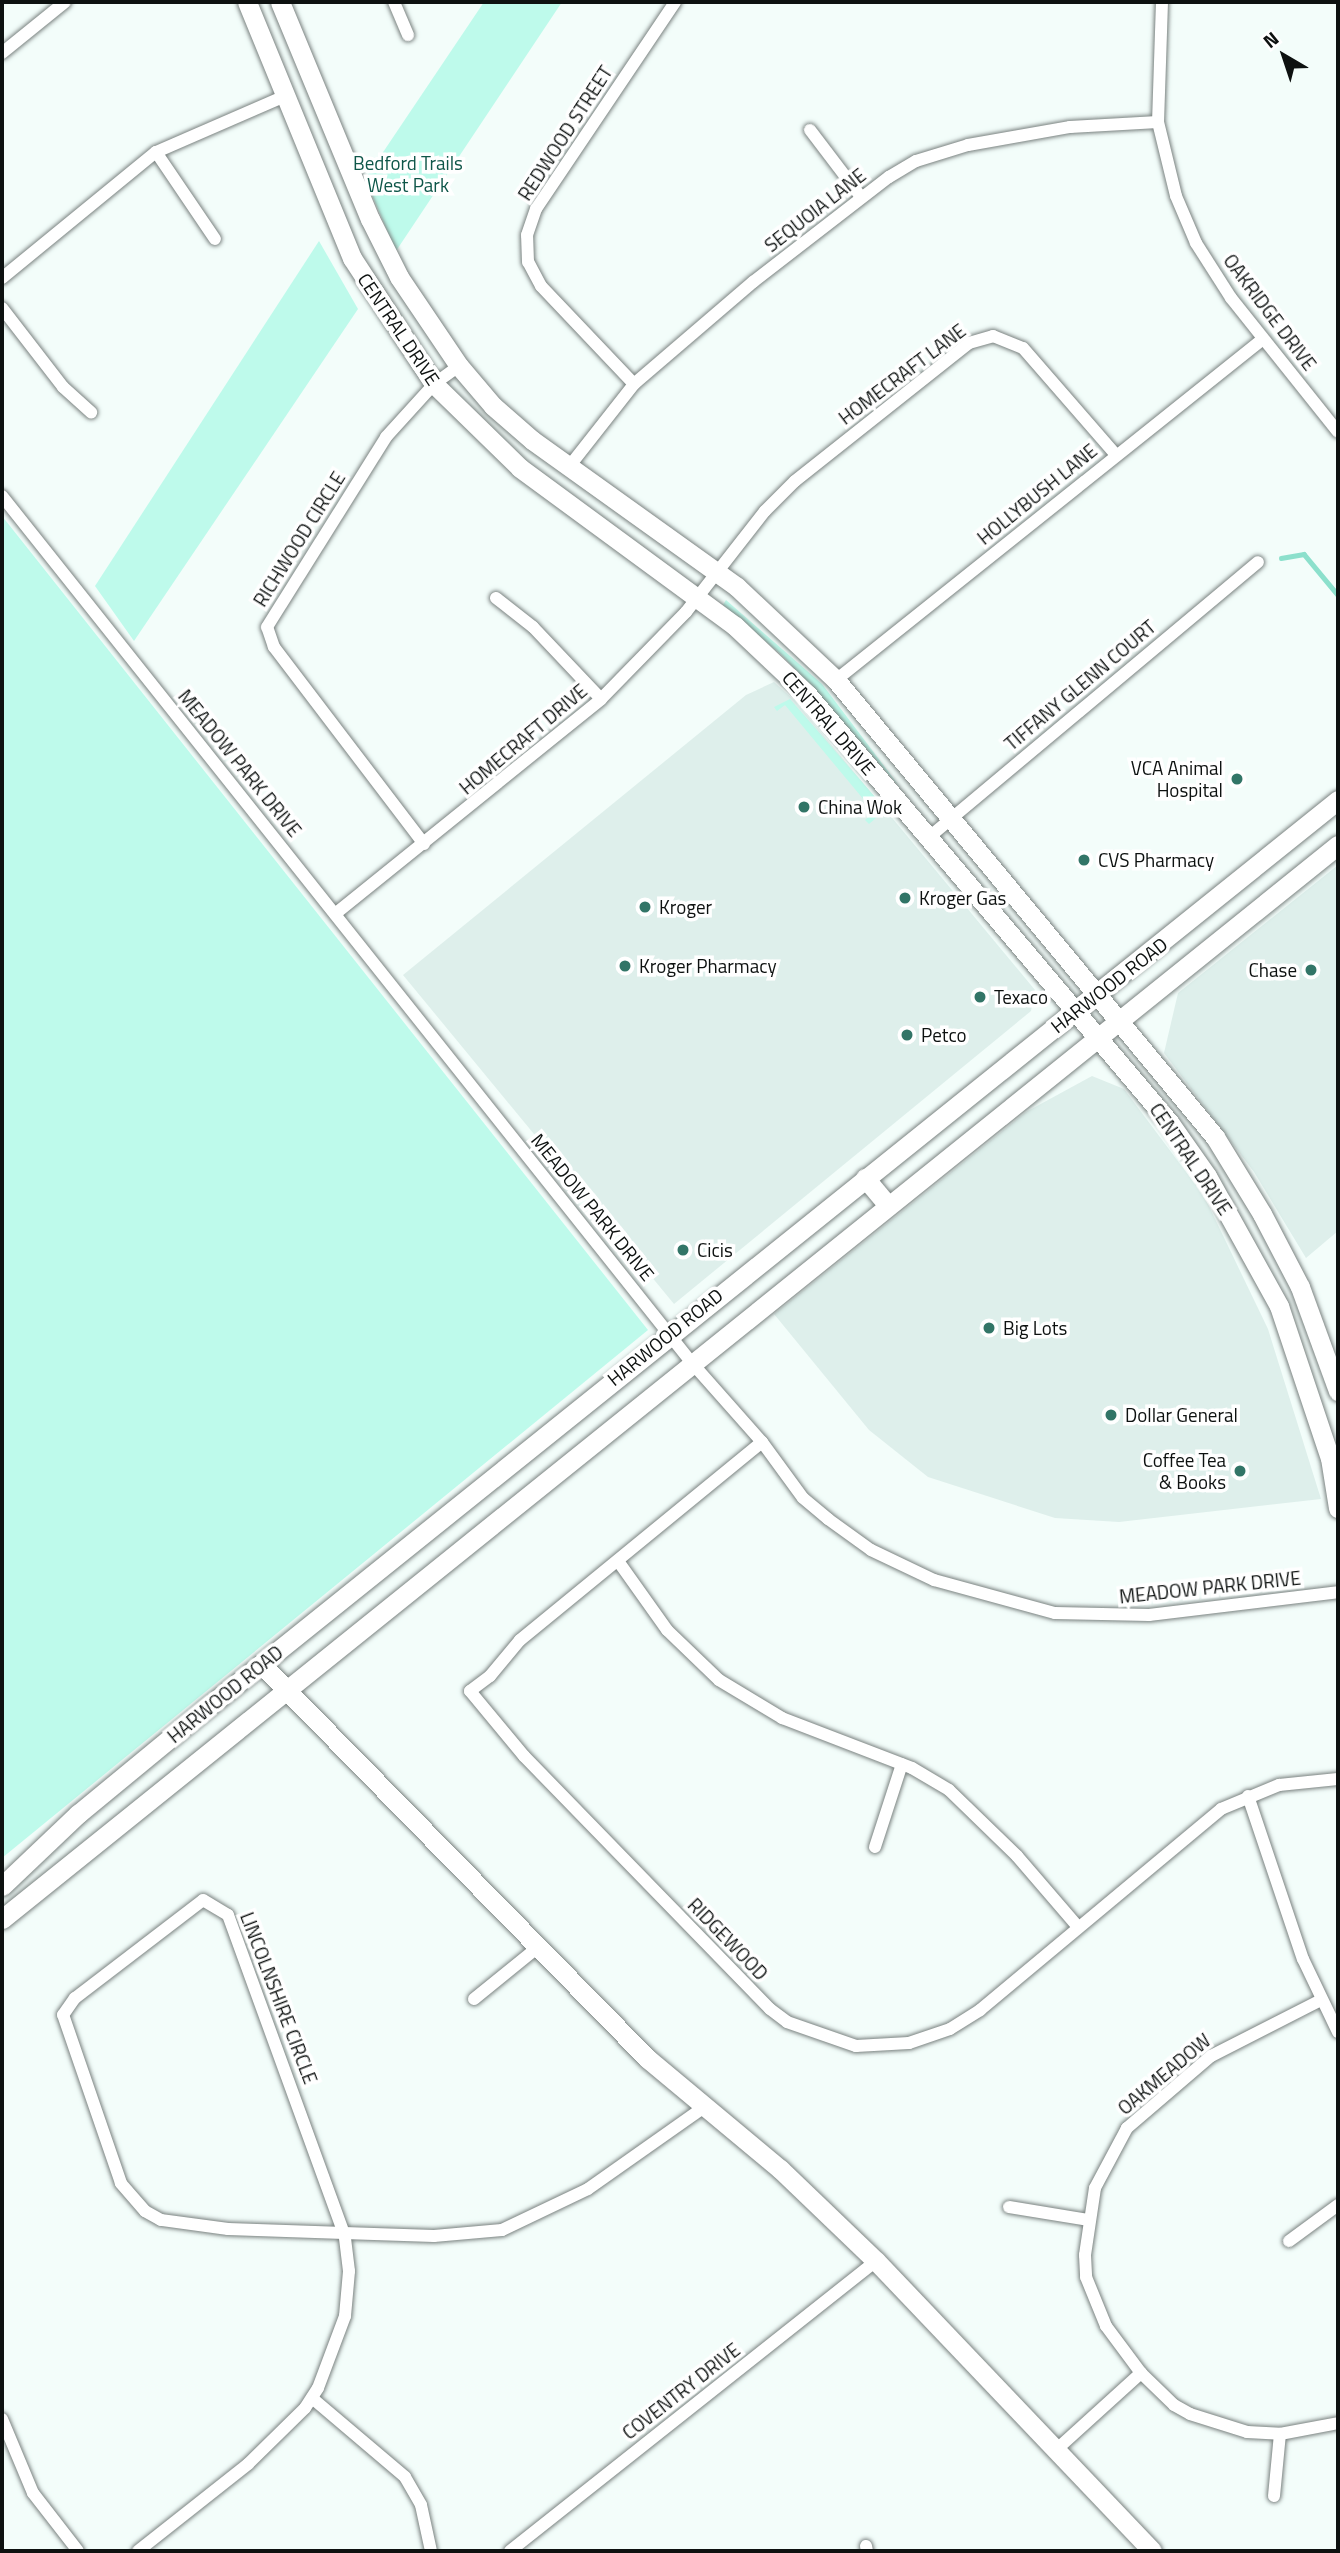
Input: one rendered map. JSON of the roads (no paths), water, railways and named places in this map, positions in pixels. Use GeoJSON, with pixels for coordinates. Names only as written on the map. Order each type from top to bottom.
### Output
{"type":"FeatureCollection","features":[{"type":"Feature","properties":{"kind":"main road","name":"CENTRAL DRIVE"},"geometry":{"type":"LineString","coordinates":[[247,2],[352,258],[434,384],[520,468],[735,626],[807,694],[1098,1034],[1169,1122],[1229,1213],[1279,1307],[1319,1420],[1338,1508]]}},
{"type":"Feature","properties":{"kind":"main road","name":"CENTRAL DRIVE"},"geometry":{"type":"LineString","coordinates":[[280,2],[370,219],[399,277],[458,366],[493,406],[568,468],[717,573],[785,628],[836,680],[1099,993],[1214,1137],[1253,1200],[1300,1287],[1338,1391]]}},
{"type":"Feature","properties":{"kind":"main road","name":"HARWOOD ROAD"},"geometry":{"type":"LineString","coordinates":[[2,1886],[78,1814],[261,1664],[669,1333],[1338,800]]}},
{"type":"Feature","properties":{"kind":"main road"},"geometry":{"type":"LineString","coordinates":[[1315,819],[1338,844]]}},
{"type":"Feature","properties":{"kind":"main road","name":"HARWOOD ROAD"},"geometry":{"type":"LineString","coordinates":[[2,1919],[1098,1034],[1338,844]]}},
{"type":"Feature","properties":{"kind":"main road"},"geometry":{"type":"LineString","coordinates":[[865,1178],[887,1204]]}},
{"type":"Feature","properties":{"kind":"main road"},"geometry":{"type":"LineString","coordinates":[[1229,1213],[1253,1200]]}},
{"type":"Feature","properties":{"kind":"main road"},"geometry":{"type":"LineString","coordinates":[[1319,1420],[1338,1415]]}},
{"type":"Feature","properties":{"kind":"main road"},"geometry":{"type":"LineString","coordinates":[[261,1664],[538,1947],[704,2108],[780,2169],[876,2262],[1056,2450],[1147,2550]]}},
{"type":"Feature","properties":{"kind":"street"},"geometry":{"type":"LineString","coordinates":[[2,53],[65,2]]}},
{"type":"Feature","properties":{"kind":"street"},"geometry":{"type":"LineString","coordinates":[[394,2],[408,35]]}},
{"type":"Feature","properties":{"kind":"street","name":"REDWOOD STREET"},"geometry":{"type":"LineString","coordinates":[[634,384],[541,286],[528,262],[527,235],[536,209],[675,2]]}},
{"type":"Feature","properties":{"kind":"street","name":"OAKRIDGE DRIVE"},"geometry":{"type":"LineString","coordinates":[[1162,2],[1158,122],[1176,196],[1196,243],[1263,339],[1338,432]]}},
{"type":"Feature","properties":{"kind":"street"},"geometry":{"type":"LineString","coordinates":[[2,278],[156,152],[285,96]]}},
{"type":"Feature","properties":{"kind":"street","name":"SEQUOIA LANE"},"geometry":{"type":"LineString","coordinates":[[568,468],[634,384],[752,282],[861,197],[916,161],[968,145],[1070,127],[1158,122]]}},
{"type":"Feature","properties":{"kind":"street"},"geometry":{"type":"LineString","coordinates":[[810,130],[861,197]]}},
{"type":"Feature","properties":{"kind":"street"},"geometry":{"type":"LineString","coordinates":[[156,152],[215,239]]}},
{"type":"Feature","properties":{"kind":"street"},"geometry":{"type":"LineString","coordinates":[[2,308],[63,387],[91,412]]}},
{"type":"Feature","properties":{"kind":"street","name":"HOMECRAFT LANE"},"geometry":{"type":"LineString","coordinates":[[717,573],[794,481],[978,339],[1008,339],[1038,361],[1116,455]]}},
{"type":"Feature","properties":{"kind":"street","name":"HOLLYBUSH LANE"},"geometry":{"type":"LineString","coordinates":[[836,680],[1263,339]]}},
{"type":"Feature","properties":{"kind":"street","name":"RICHWOOD CIRCLE"},"geometry":{"type":"LineString","coordinates":[[424,845],[274,647],[268,627],[386,437],[434,384],[458,366]]}},
{"type":"Feature","properties":{"kind":"street","name":"MEADOW PARK DRIVE"},"geometry":{"type":"LineString","coordinates":[[2,495],[692,1363],[762,1441],[803,1498],[871,1550],[934,1580],[1017,1605],[1087,1616],[1149,1615],[1338,1592]]}},
{"type":"Feature","properties":{"kind":"street","name":"TIFFANY GLENN COURT"},"geometry":{"type":"LineString","coordinates":[[928,838],[1258,562]]}},
{"type":"Feature","properties":{"kind":"street","name":"HOMECRAFT DRIVE"},"geometry":{"type":"LineString","coordinates":[[335,914],[424,845],[601,699],[697,598],[717,573]]}},
{"type":"Feature","properties":{"kind":"street"},"geometry":{"type":"LineString","coordinates":[[496,598],[533,627],[601,699]]}},
{"type":"Feature","properties":{"kind":"street","name":"RIDGEWOOD"},"geometry":{"type":"LineString","coordinates":[[762,1441],[520,1640],[490,1676],[470,1691],[524,1756],[770,2009],[813,2034],[856,2046],[909,2043],[950,2029],[980,2010],[1203,1822],[1248,1796],[1279,1785],[1338,1779]]}},
{"type":"Feature","properties":{"kind":"street"},"geometry":{"type":"LineString","coordinates":[[618,1561],[667,1630],[719,1680],[782,1718],[902,1764],[965,1803],[1078,1927]]}},
{"type":"Feature","properties":{"kind":"street"},"geometry":{"type":"LineString","coordinates":[[875,1847],[902,1764]]}},
{"type":"Feature","properties":{"kind":"street"},"geometry":{"type":"LineString","coordinates":[[1248,1796],[1321,2000],[1338,2032]]}},
{"type":"Feature","properties":{"kind":"street","name":"LINCOLNSHIRE CIRCLE"},"geometry":{"type":"LineString","coordinates":[[210,1901],[228,1915],[327,2176],[344,2233],[228,2229],[161,2220],[145,2211],[121,2183],[64,2015],[75,1998],[196,1902],[210,1901]]}},
{"type":"Feature","properties":{"kind":"street"},"geometry":{"type":"LineString","coordinates":[[474,1999],[538,1947]]}},
{"type":"Feature","properties":{"kind":"street","name":"OAKMEADOW"},"geometry":{"type":"LineString","coordinates":[[1321,2000],[1211,2056],[1143,2112],[1110,2153],[1088,2220],[1086,2277],[1094,2303],[1141,2373],[1190,2414],[1227,2429],[1280,2434],[1338,2423]]}},
{"type":"Feature","properties":{"kind":"street"},"geometry":{"type":"LineString","coordinates":[[138,2551],[248,2464],[312,2398],[345,2316],[349,2270],[344,2233],[434,2236],[502,2230],[589,2189],[704,2108]]}},
{"type":"Feature","properties":{"kind":"street"},"geometry":{"type":"LineString","coordinates":[[1289,2241],[1338,2205]]}},
{"type":"Feature","properties":{"kind":"street"},"geometry":{"type":"LineString","coordinates":[[1009,2207],[1088,2220]]}},
{"type":"Feature","properties":{"kind":"street","name":"COVENTRY DRIVE"},"geometry":{"type":"LineString","coordinates":[[510,2551],[876,2262]]}},
{"type":"Feature","properties":{"kind":"street"},"geometry":{"type":"LineString","coordinates":[[1056,2450],[1141,2373]]}},
{"type":"Feature","properties":{"kind":"street"},"geometry":{"type":"LineString","coordinates":[[312,2398],[405,2477],[421,2505],[431,2551]]}},
{"type":"Feature","properties":{"kind":"street"},"geometry":{"type":"LineString","coordinates":[[2,2419],[33,2493],[78,2551]]}},
{"type":"Feature","properties":{"kind":"street"},"geometry":{"type":"LineString","coordinates":[[1274,2497],[1280,2434]]}},
{"type":"Feature","properties":{"kind":"waterway"},"geometry":{"type":"LineString","coordinates":[[1281,558],[1304,554],[1338,595]]}},
{"type":"Feature","properties":{"kind":"place","name":"VCA Animal Hospital"},"geometry":{"type":"Point","coordinates":[1237,779]}},
{"type":"Feature","properties":{"kind":"place","name":"China Wok"},"geometry":{"type":"Point","coordinates":[804,807]}},
{"type":"Feature","properties":{"kind":"place","name":"CVS Pharmacy"},"geometry":{"type":"Point","coordinates":[1084,860]}},
{"type":"Feature","properties":{"kind":"place","name":"Kroger Gas"},"geometry":{"type":"Point","coordinates":[905,898]}},
{"type":"Feature","properties":{"kind":"place","name":"Kroger"},"geometry":{"type":"Point","coordinates":[645,907]}},
{"type":"Feature","properties":{"kind":"place","name":"Kroger Pharmacy"},"geometry":{"type":"Point","coordinates":[625,966]}},
{"type":"Feature","properties":{"kind":"place","name":"Chase"},"geometry":{"type":"Point","coordinates":[1311,970]}},
{"type":"Feature","properties":{"kind":"place","name":"Texaco"},"geometry":{"type":"Point","coordinates":[980,997]}},
{"type":"Feature","properties":{"kind":"place","name":"Petco"},"geometry":{"type":"Point","coordinates":[907,1035]}},
{"type":"Feature","properties":{"kind":"place","name":"Cicis"},"geometry":{"type":"Point","coordinates":[683,1250]}},
{"type":"Feature","properties":{"kind":"place","name":"Big Lots"},"geometry":{"type":"Point","coordinates":[989,1328]}},
{"type":"Feature","properties":{"kind":"place","name":"Dollar General"},"geometry":{"type":"Point","coordinates":[1111,1415]}},
{"type":"Feature","properties":{"kind":"place","name":"Coffee Tea & Books"},"geometry":{"type":"Point","coordinates":[1240,1471]}},
{"type":"Feature","properties":{"kind":"park label","name":"Bedford Trails West Park"},"geometry":{"type":"Point","coordinates":[408,174]}}]}
